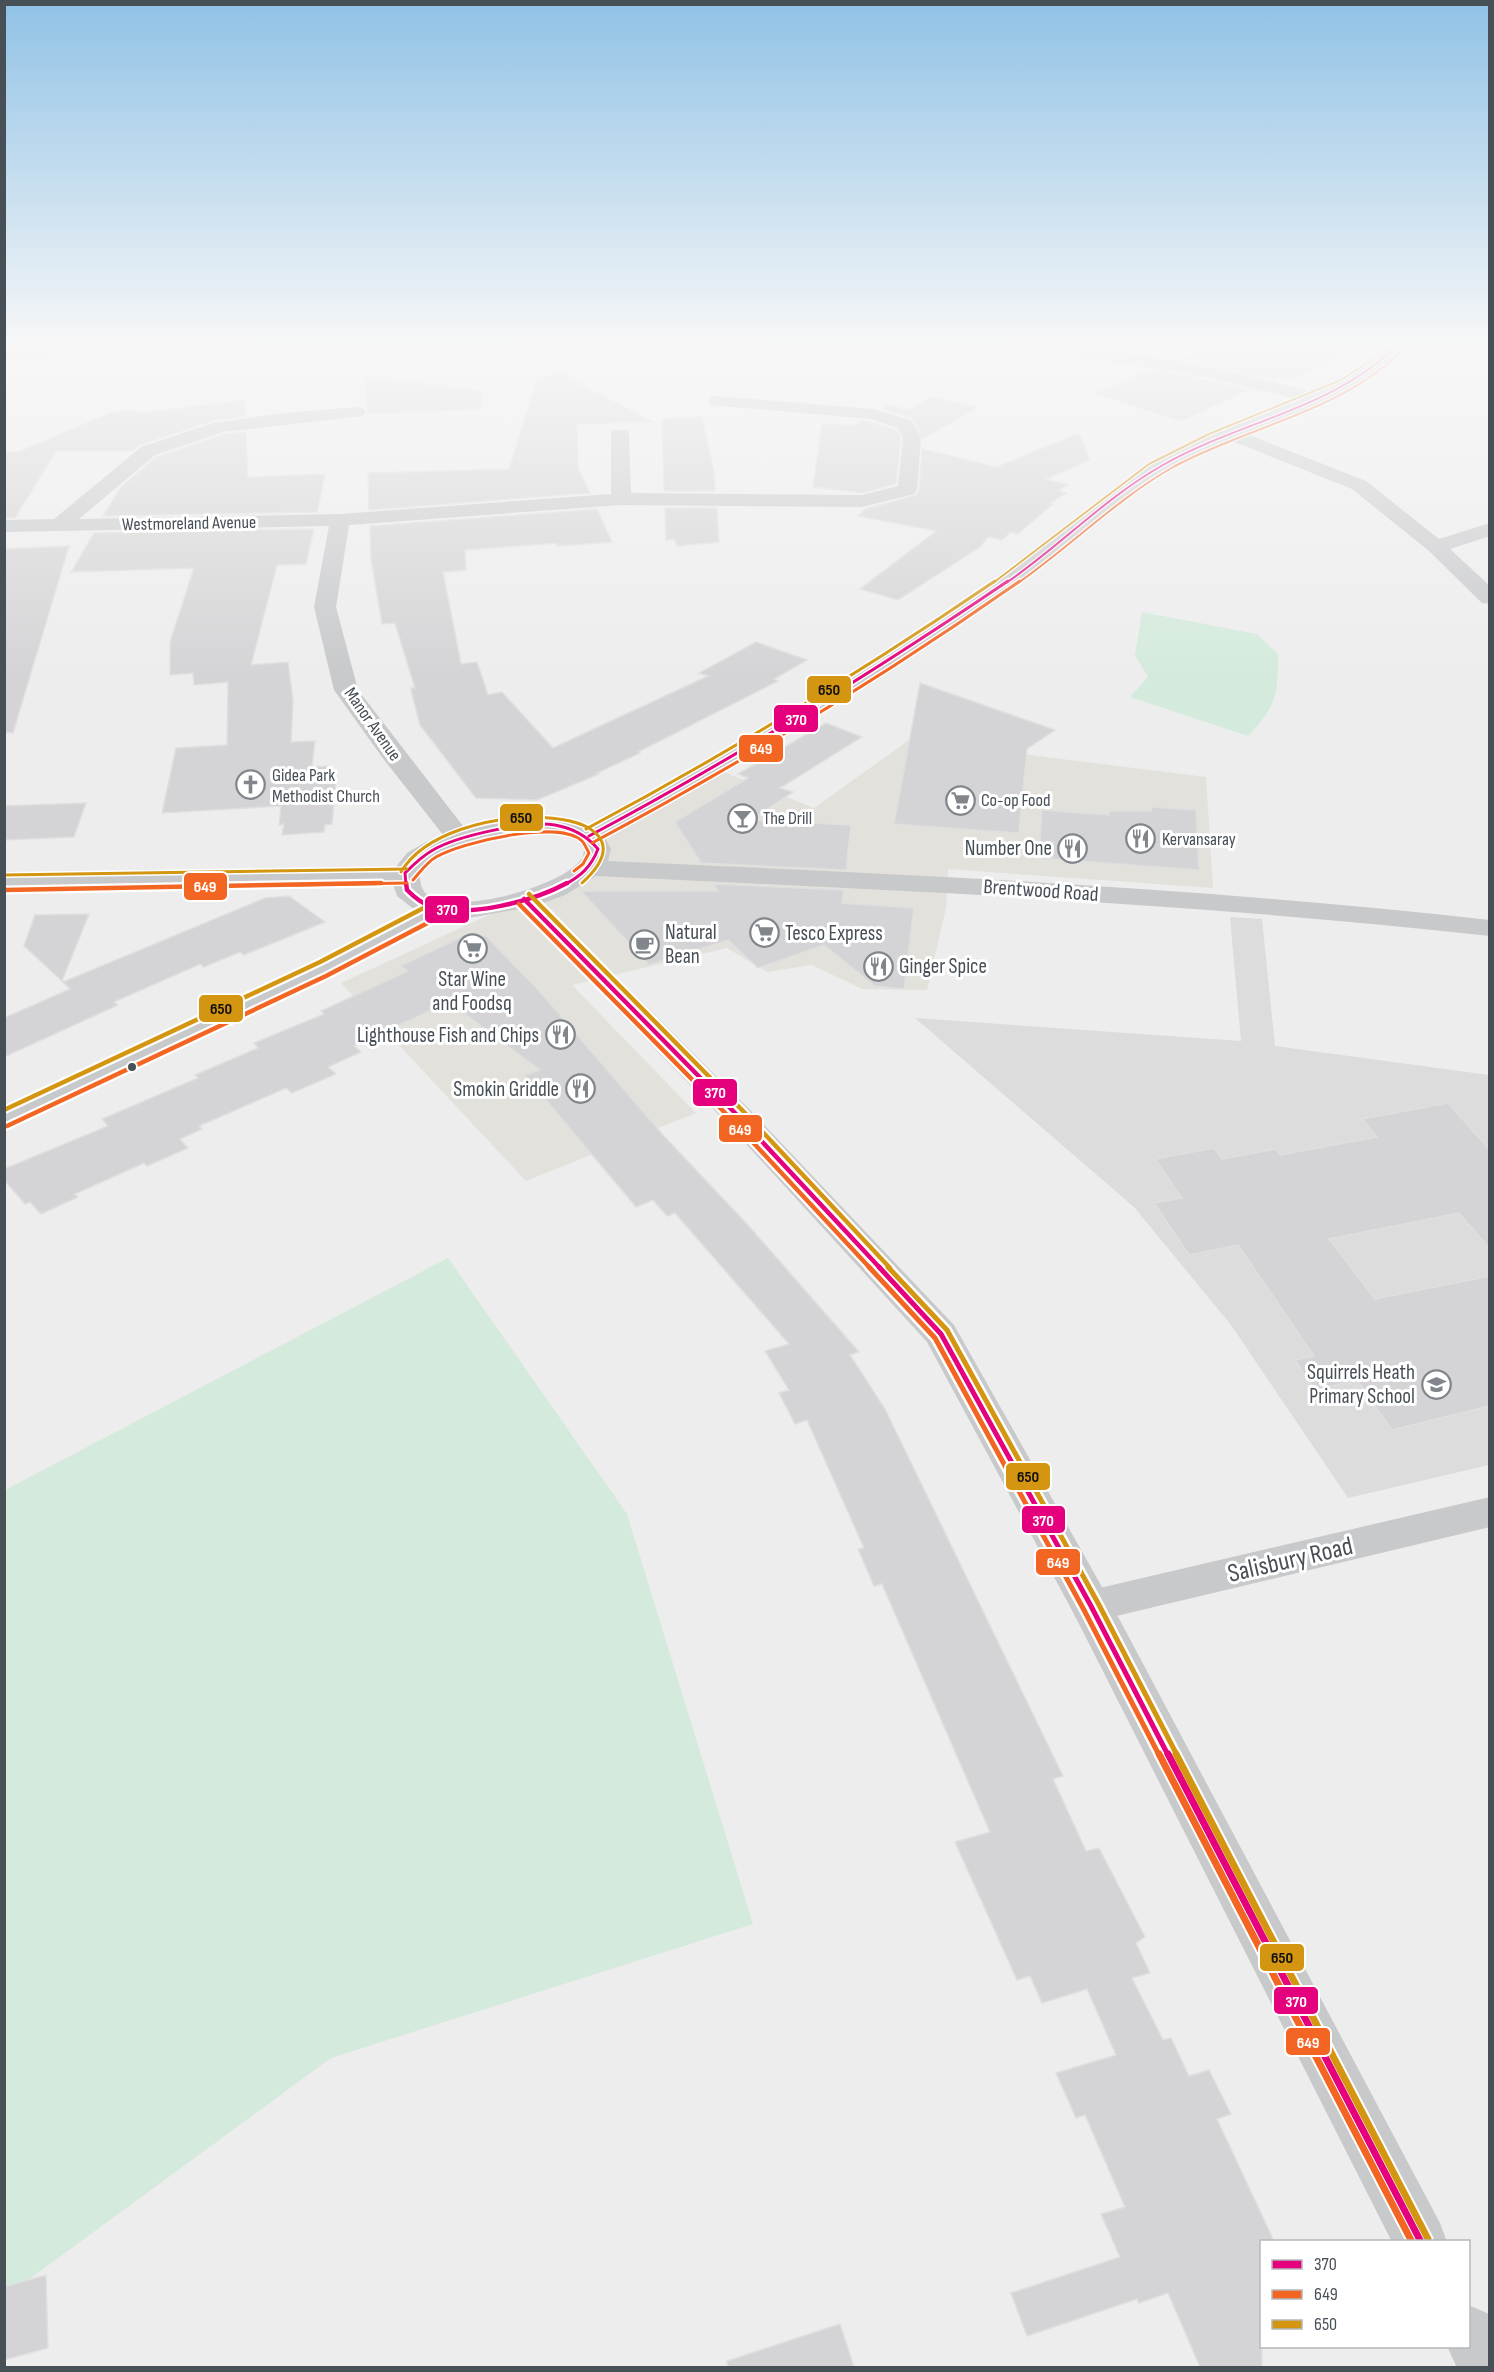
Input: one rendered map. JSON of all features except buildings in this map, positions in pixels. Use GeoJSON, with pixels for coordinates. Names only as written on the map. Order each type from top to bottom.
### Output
{"type":"FeatureCollection","features":[{"type":"Feature","properties":{"kind":"street"},"geometry":{"type":"LineString","coordinates":[[59,525],[144,455]]}},
{"type":"Feature","properties":{"kind":"street"},"geometry":{"type":"LineString","coordinates":[[620,455],[621,499]]}},
{"type":"Feature","properties":{"kind":"street","name":"Westmoreland Avenue"},"geometry":{"type":"LineString","coordinates":[[4,526],[340,520],[621,499],[862,501],[907,490],[910,455]]}},
{"type":"Feature","properties":{"kind":"street"},"geometry":{"type":"LineString","coordinates":[[589,836],[654,802],[802,716],[1049,552],[1121,491],[1142,477],[1186,455]]}},
{"type":"Feature","properties":{"kind":"street"},"geometry":{"type":"LineString","coordinates":[[1283,455],[1359,485],[1436,547],[1490,598]]}},
{"type":"Feature","properties":{"kind":"street","name":"Manor Avenue"},"geometry":{"type":"LineString","coordinates":[[340,520],[325,607],[346,690],[391,752],[460,839]]}},
{"type":"Feature","properties":{"kind":"street"},"geometry":{"type":"LineString","coordinates":[[1436,547],[1490,529]]}},
{"type":"Feature","properties":{"kind":"street"},"geometry":{"type":"LineString","coordinates":[[539,824],[566,827],[589,836],[594,841],[598,853],[591,867],[566,884],[524,899],[482,910],[457,911],[424,905],[408,892],[405,884],[410,867],[424,854],[460,839],[495,830],[539,824]]}},
{"type":"Feature","properties":{"kind":"street","name":"Brentwood Road"},"geometry":{"type":"LineString","coordinates":[[591,867],[1010,887],[1390,915],[1490,928]]}},
{"type":"Feature","properties":{"kind":"street"},"geometry":{"type":"LineString","coordinates":[[4,883],[406,876]]}},
{"type":"Feature","properties":{"kind":"street"},"geometry":{"type":"LineString","coordinates":[[524,899],[739,1117],[941,1334],[1091,1606],[1420,2240]]}},
{"type":"Feature","properties":{"kind":"street"},"geometry":{"type":"LineString","coordinates":[[4,1119],[323,969],[438,909]]}},
{"type":"Feature","properties":{"kind":"street","name":"Salisbury Road"},"geometry":{"type":"LineString","coordinates":[[1091,1606],[1490,1512]]}},
{"type":"Feature","properties":{"kind":"street"},"geometry":{"type":"LineString","coordinates":[[1470,2336],[1487,2367]]}},
{"type":"Feature","properties":{"kind":"shaded area"},"geometry":{"type":"Polygon","coordinates":[[[909,740],[1206,777],[1213,888],[948,869],[946,908],[927,990],[862,989],[812,965],[767,972],[727,948],[572,985],[696,1113],[526,1181],[341,983],[591,868],[589,836],[714,768],[814,808],[909,740]]]}},
{"type":"Feature","properties":{"kind":"shaded area"},"geometry":{"type":"Polygon","coordinates":[[[1230,917],[1262,919],[1275,1046],[1489,1075],[1489,1465],[1348,1498],[1231,1325],[1134,1207],[915,1018],[1241,1041],[1230,917]]]}},
{"type":"Feature","properties":{"kind":"green space"},"geometry":{"type":"Polygon","coordinates":[[[1142,612],[1257,634],[1278,654],[1274,699],[1265,716],[1248,736],[1130,697],[1148,677],[1135,655],[1142,612]]]}},
{"type":"Feature","properties":{"kind":"green space"},"geometry":{"type":"Polygon","coordinates":[[[448,1258],[627,1514],[753,1924],[331,2058],[5,2297],[5,1490],[448,1258]]]}},
{"type":"Feature","properties":{"kind":"transit line","name":"650"},"geometry":{"type":"LineString","coordinates":[[586,829],[749,738],[907,640],[1010,571],[1113,489],[1166,455]]}},
{"type":"Feature","properties":{"kind":"transit line","name":"370"},"geometry":{"type":"LineString","coordinates":[[589,836],[752,745],[910,647],[1013,578],[1135,482],[1182,455]]}},
{"type":"Feature","properties":{"kind":"transit line","name":"649"},"geometry":{"type":"LineString","coordinates":[[592,843],[756,752],[914,653],[1036,571],[1137,490],[1199,455]]}},
{"type":"Feature","properties":{"kind":"transit line","name":"650"},"geometry":{"type":"LineString","coordinates":[[401,872],[410,859],[425,846],[463,829],[509,818],[551,816],[581,824],[599,837],[603,854],[593,873],[582,883]]}},
{"type":"Feature","properties":{"kind":"transit line","name":"370"},"geometry":{"type":"LineString","coordinates":[[554,825],[588,837],[598,849],[591,865],[577,878],[557,889],[507,904],[460,910],[427,905],[407,890],[405,873],[435,848],[454,840],[494,830],[554,825]]}},
{"type":"Feature","properties":{"kind":"transit line","name":"649"},"geometry":{"type":"LineString","coordinates":[[413,880],[432,860],[449,851],[493,838],[544,832],[566,834],[581,840],[589,853],[583,864],[574,871]]}},
{"type":"Feature","properties":{"kind":"transit line","name":"650"},"geometry":{"type":"LineString","coordinates":[[4,875],[407,869]]}},
{"type":"Feature","properties":{"kind":"transit line","name":"649"},"geometry":{"type":"LineString","coordinates":[[4,890],[407,883]]}},
{"type":"Feature","properties":{"kind":"transit line","name":"650"},"geometry":{"type":"LineString","coordinates":[[529,894],[744,1112],[947,1330],[1098,1603],[1428,2239]]}},
{"type":"Feature","properties":{"kind":"transit line","name":"370"},"geometry":{"type":"LineString","coordinates":[[524,899],[739,1117],[941,1334],[1091,1606],[1420,2240]]}},
{"type":"Feature","properties":{"kind":"transit line","name":"650"},"geometry":{"type":"LineString","coordinates":[[4,1110],[320,962],[435,902]]}},
{"type":"Feature","properties":{"kind":"transit line","name":"649"},"geometry":{"type":"LineString","coordinates":[[519,904],[734,1122],[935,1338],[1084,1610],[1411,2240]]}},
{"type":"Feature","properties":{"kind":"transit line","name":"649"},"geometry":{"type":"LineString","coordinates":[[7,1126],[326,976],[441,916]]}},
{"type":"Feature","properties":{"kind":"place","name":"Gidea Park Methodist Church"},"geometry":{"type":"Point","coordinates":[251,785]}},
{"type":"Feature","properties":{"kind":"place","name":"Co-op Food"},"geometry":{"type":"Point","coordinates":[960,800]}},
{"type":"Feature","properties":{"kind":"place","name":"The Drill"},"geometry":{"type":"Point","coordinates":[742,818]}},
{"type":"Feature","properties":{"kind":"place","name":"Kervansaray"},"geometry":{"type":"Point","coordinates":[1141,839]}},
{"type":"Feature","properties":{"kind":"place","name":"Number One"},"geometry":{"type":"Point","coordinates":[1073,848]}},
{"type":"Feature","properties":{"kind":"place","name":"Tesco Express"},"geometry":{"type":"Point","coordinates":[764,933]}},
{"type":"Feature","properties":{"kind":"place","name":"Natural Bean"},"geometry":{"type":"Point","coordinates":[644,944]}},
{"type":"Feature","properties":{"kind":"place","name":"Star Wine and Foodsq"},"geometry":{"type":"Point","coordinates":[472,948]}},
{"type":"Feature","properties":{"kind":"place","name":"Ginger Spice"},"geometry":{"type":"Point","coordinates":[878,966]}},
{"type":"Feature","properties":{"kind":"place","name":"Lighthouse Fish and Chips"},"geometry":{"type":"Point","coordinates":[560,1035]}},
{"type":"Feature","properties":{"kind":"place","name":"Smokin Griddle"},"geometry":{"type":"Point","coordinates":[580,1089]}},
{"type":"Feature","properties":{"kind":"place","name":"Squirrels Heath Primary School"},"geometry":{"type":"Point","coordinates":[1436,1384]}}]}
